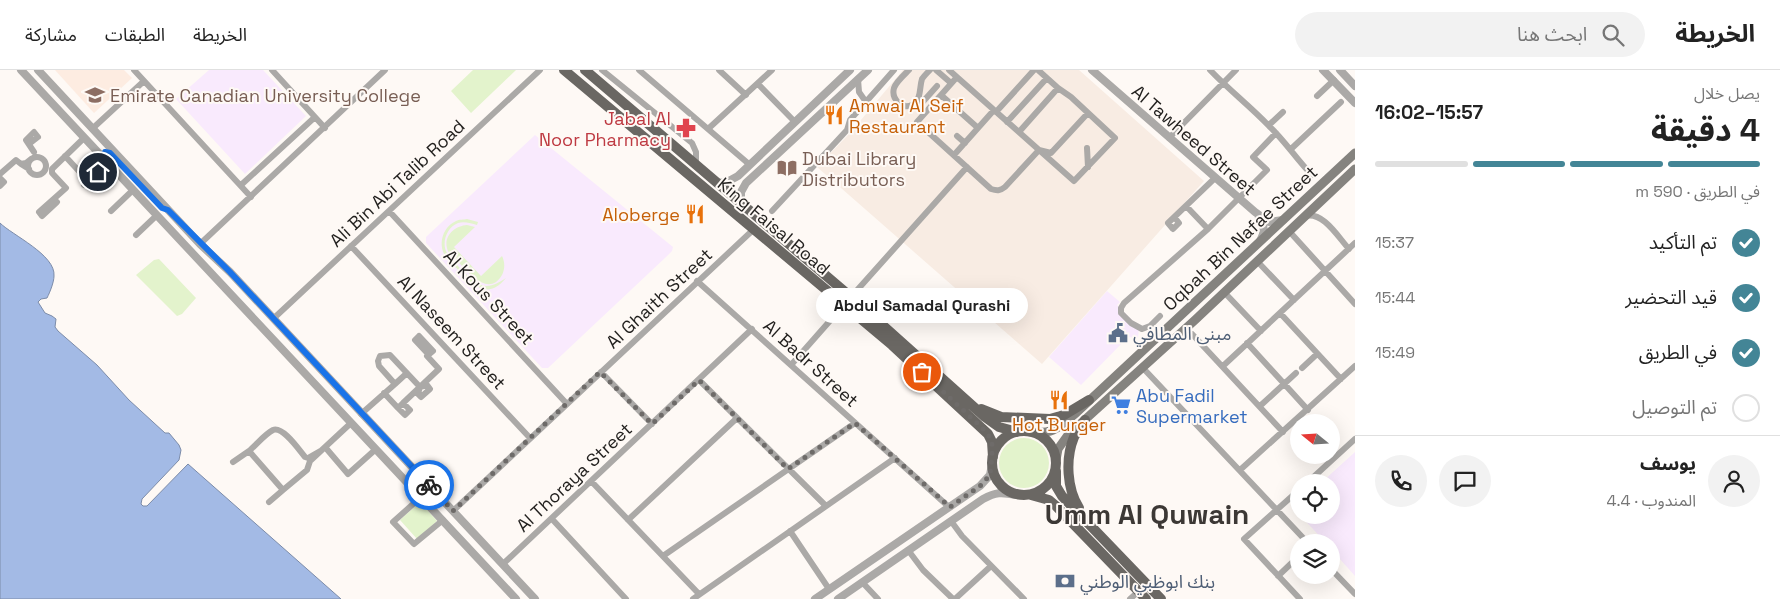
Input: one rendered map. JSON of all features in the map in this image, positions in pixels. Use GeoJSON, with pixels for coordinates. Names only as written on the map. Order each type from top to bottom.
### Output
{"type":"FeatureCollection","features":[{"type":"Feature","properties":{"kind":"main road","name":"King Faisal Road"},"geometry":{"type":"LineString","coordinates":[[564,70],[843,306],[892,345],[988,434],[992,442],[992,460]]}},
{"type":"Feature","properties":{"kind":"main road","name":"King Faisal Road"},"geometry":{"type":"LineString","coordinates":[[585,70],[851,297],[985,417],[999,427],[1017,432]]}},
{"type":"Feature","properties":{"kind":"main road","name":"Oqbah Bin Nafae Street"},"geometry":{"type":"LineString","coordinates":[[1030,432],[1048,433],[1058,428],[1355,153]]}},
{"type":"Feature","properties":{"kind":"main road","name":"Oqbah Bin Nafae Street"},"geometry":{"type":"LineString","coordinates":[[1056,464],[1062,443],[1085,420],[1195,320],[1355,169]]}},
{"type":"Feature","properties":{"kind":"main road"},"geometry":{"type":"LineString","coordinates":[[1132,360],[1142,368]]}},
{"type":"Feature","properties":{"kind":"main road"},"geometry":{"type":"LineString","coordinates":[[973,405],[1001,417],[1050,418],[1064,416],[1089,400]]}},
{"type":"Feature","properties":{"kind":"main road"},"geometry":{"type":"LineString","coordinates":[[1084,518],[1072,494],[1069,464],[1073,440],[1085,420]]}},
{"type":"Feature","properties":{"kind":"main road"},"geometry":{"type":"LineString","coordinates":[[1146,599],[1049,500],[1031,495],[1016,494],[1006,490],[999,483],[994,474],[992,460],[996,448],[1001,441],[1017,432],[1030,432],[1040,435],[1048,442],[1053,450],[1056,464],[1056,486],[1062,496],[1161,599]]}},
{"type":"Feature","properties":{"kind":"main road"},"geometry":{"type":"LineString","coordinates":[[1031,495],[1048,485],[1053,477],[1056,464]]}},
{"type":"Feature","properties":{"kind":"street"},"geometry":{"type":"LineString","coordinates":[[20,70],[443,520],[511,597]]}},
{"type":"Feature","properties":{"kind":"street"},"geometry":{"type":"LineString","coordinates":[[38,70],[200,244],[230,272],[535,599]]}},
{"type":"Feature","properties":{"kind":"street"},"geometry":{"type":"LineString","coordinates":[[134,70],[251,197]]}},
{"type":"Feature","properties":{"kind":"street"},"geometry":{"type":"LineString","coordinates":[[200,244],[386,70]]}},
{"type":"Feature","properties":{"kind":"street","name":"Ali Bin Abi Talib Road"},"geometry":{"type":"LineString","coordinates":[[273,319],[540,70]]}},
{"type":"Feature","properties":{"kind":"street"},"geometry":{"type":"LineString","coordinates":[[602,70],[692,143],[696,152],[696,165]]}},
{"type":"Feature","properties":{"kind":"street"},"geometry":{"type":"LineString","coordinates":[[639,70],[750,165]]}},
{"type":"Feature","properties":{"kind":"street"},"geometry":{"type":"LineString","coordinates":[[719,70],[746,95]]}},
{"type":"Feature","properties":{"kind":"street"},"geometry":{"type":"LineString","coordinates":[[708,129],[772,70]]}},
{"type":"Feature","properties":{"kind":"street"},"geometry":{"type":"LineString","coordinates":[[741,203],[740,196],[744,186],[868,70]]}},
{"type":"Feature","properties":{"kind":"street"},"geometry":{"type":"LineString","coordinates":[[772,211],[846,130],[850,120],[894,70]]}},
{"type":"Feature","properties":{"kind":"street"},"geometry":{"type":"LineString","coordinates":[[909,70],[894,86],[893,94],[896,102],[903,106],[920,105],[937,86]]}},
{"type":"Feature","properties":{"kind":"street"},"geometry":{"type":"LineString","coordinates":[[911,106],[920,95],[922,80],[930,70]]}},
{"type":"Feature","properties":{"kind":"street"},"geometry":{"type":"LineString","coordinates":[[936,70],[951,83]]}},
{"type":"Feature","properties":{"kind":"street"},"geometry":{"type":"LineString","coordinates":[[949,70],[995,111],[1007,122],[1074,181],[1115,138],[1070,97],[1036,70],[995,111],[978,128],[954,155]]}},
{"type":"Feature","properties":{"kind":"street","name":"Al Tawheed Street"},"geometry":{"type":"LineString","coordinates":[[1092,70],[1255,212],[1269,222],[1283,220]]}},
{"type":"Feature","properties":{"kind":"street"},"geometry":{"type":"LineString","coordinates":[[1210,70],[1269,125],[1291,149],[1297,161],[1312,175]]}},
{"type":"Feature","properties":{"kind":"street"},"geometry":{"type":"LineString","coordinates":[[1169,138],[1236,70]]}},
{"type":"Feature","properties":{"kind":"street"},"geometry":{"type":"LineString","coordinates":[[1324,70],[1355,103]]}},
{"type":"Feature","properties":{"kind":"street"},"geometry":{"type":"LineString","coordinates":[[1340,70],[1354,81]]}},
{"type":"Feature","properties":{"kind":"street"},"geometry":{"type":"LineString","coordinates":[[276,71],[325,128]]}},
{"type":"Feature","properties":{"kind":"street"},"geometry":{"type":"LineString","coordinates":[[718,183],[735,179],[848,71]]}},
{"type":"Feature","properties":{"kind":"street"},"geometry":{"type":"LineString","coordinates":[[957,77],[917,122],[991,189],[1001,190],[1039,150]]}},
{"type":"Feature","properties":{"kind":"street"},"geometry":{"type":"LineString","coordinates":[[1007,122],[1047,78]]}},
{"type":"Feature","properties":{"kind":"street"},"geometry":{"type":"LineString","coordinates":[[858,80],[860,96]]}},
{"type":"Feature","properties":{"kind":"street"},"geometry":{"type":"LineString","coordinates":[[1317,96],[1334,80]]}},
{"type":"Feature","properties":{"kind":"street"},"geometry":{"type":"LineString","coordinates":[[92,129],[144,81]]}},
{"type":"Feature","properties":{"kind":"street"},"geometry":{"type":"LineString","coordinates":[[758,84],[794,122]]}},
{"type":"Feature","properties":{"kind":"street"},"geometry":{"type":"LineString","coordinates":[[1019,132],[1058,88]]}},
{"type":"Feature","properties":{"kind":"street"},"geometry":{"type":"LineString","coordinates":[[846,91],[860,96],[866,102]]}},
{"type":"Feature","properties":{"kind":"street"},"geometry":{"type":"LineString","coordinates":[[941,95],[978,128]]}},
{"type":"Feature","properties":{"kind":"street"},"geometry":{"type":"LineString","coordinates":[[1291,149],[1341,102]]}},
{"type":"Feature","properties":{"kind":"street"},"geometry":{"type":"LineString","coordinates":[[1269,125],[1283,112]]}},
{"type":"Feature","properties":{"kind":"street"},"geometry":{"type":"LineString","coordinates":[[1039,150],[1051,153],[1088,113]]}},
{"type":"Feature","properties":{"kind":"street"},"geometry":{"type":"LineString","coordinates":[[241,185],[315,117]]}},
{"type":"Feature","properties":{"kind":"street"},"geometry":{"type":"LineString","coordinates":[[1160,316],[1150,326],[1142,328],[1131,323],[1121,313],[1121,308],[1208,229],[1266,170],[1253,157],[1276,133]]}},
{"type":"Feature","properties":{"kind":"street"},"geometry":{"type":"LineString","coordinates":[[782,134],[783,140],[790,143]]}},
{"type":"Feature","properties":{"kind":"street"},"geometry":{"type":"LineString","coordinates":[[957,136],[965,143]]}},
{"type":"Feature","properties":{"kind":"street"},"geometry":{"type":"LineString","coordinates":[[0,186],[4,182],[0,176],[16,160],[35,174],[65,156],[84,138]]}},
{"type":"Feature","properties":{"kind":"street"},"geometry":{"type":"LineString","coordinates":[[29,144],[66,188],[54,199]]}},
{"type":"Feature","properties":{"kind":"street"},"geometry":{"type":"LineString","coordinates":[[1087,148],[1088,167]]}},
{"type":"Feature","properties":{"kind":"street"},"geometry":{"type":"LineString","coordinates":[[29,169],[29,163],[34,152]]}},
{"type":"Feature","properties":{"kind":"street"},"geometry":{"type":"LineString","coordinates":[[65,156],[86,183],[105,160],[105,152],[110,153],[162,208],[168,210]]}},
{"type":"Feature","properties":{"kind":"street"},"geometry":{"type":"LineString","coordinates":[[21,164],[36,157],[48,167]]}},
{"type":"Feature","properties":{"kind":"street"},"geometry":{"type":"LineString","coordinates":[[851,297],[967,167]]}},
{"type":"Feature","properties":{"kind":"street"},"geometry":{"type":"LineString","coordinates":[[1175,218],[1215,178]]}},
{"type":"Feature","properties":{"kind":"street"},"geometry":{"type":"LineString","coordinates":[[111,211],[132,190]]}},
{"type":"Feature","properties":{"kind":"street"},"geometry":{"type":"LineString","coordinates":[[1323,200],[1320,209],[1322,218],[1349,249]]}},
{"type":"Feature","properties":{"kind":"street"},"geometry":{"type":"LineString","coordinates":[[1187,207],[1208,229]]}},
{"type":"Feature","properties":{"kind":"street","name":"Al Kous Street"},"geometry":{"type":"LineString","coordinates":[[389,211],[567,404]]}},
{"type":"Feature","properties":{"kind":"street","name":"Al Tawheed Street"},"geometry":{"type":"LineString","coordinates":[[1255,212],[1265,227],[1260,241]]}},
{"type":"Feature","properties":{"kind":"street"},"geometry":{"type":"LineString","coordinates":[[1306,216],[1311,214],[1322,218]]}},
{"type":"Feature","properties":{"kind":"street"},"geometry":{"type":"LineString","coordinates":[[136,235],[156,216]]}},
{"type":"Feature","properties":{"kind":"street","name":"Al Ghaith Street"},"geometry":{"type":"LineString","coordinates":[[453,511],[754,230]]}},
{"type":"Feature","properties":{"kind":"street"},"geometry":{"type":"LineString","coordinates":[[1289,231],[1355,304]]}},
{"type":"Feature","properties":{"kind":"street"},"geometry":{"type":"LineString","coordinates":[[1222,366],[1355,243]]}},
{"type":"Feature","properties":{"kind":"street","name":"Al Naseem Street"},"geometry":{"type":"LineString","coordinates":[[351,246],[530,438]]}},
{"type":"Feature","properties":{"kind":"street"},"geometry":{"type":"LineString","coordinates":[[1257,261],[1294,300]]}},
{"type":"Feature","properties":{"kind":"street","name":"Al Badr Street"},"geometry":{"type":"LineString","coordinates":[[697,282],[950,507]]}},
{"type":"Feature","properties":{"kind":"street"},"geometry":{"type":"LineString","coordinates":[[1224,292],[1261,331]]}},
{"type":"Feature","properties":{"kind":"street"},"geometry":{"type":"LineString","coordinates":[[791,365],[843,306]]}},
{"type":"Feature","properties":{"kind":"street"},"geometry":{"type":"LineString","coordinates":[[1280,313],[1341,379]]}},
{"type":"Feature","properties":{"kind":"street"},"geometry":{"type":"LineString","coordinates":[[1192,334],[1192,326],[1195,320]]}},
{"type":"Feature","properties":{"kind":"street"},"geometry":{"type":"LineString","coordinates":[[263,328],[272,334],[311,375],[318,375],[319,368]]}},
{"type":"Feature","properties":{"kind":"street","name":"Al Thoraya Street"},"geometry":{"type":"LineString","coordinates":[[503,564],[752,329]]}},
{"type":"Feature","properties":{"kind":"street"},"geometry":{"type":"LineString","coordinates":[[1181,332],[1192,334],[1283,432]]}},
{"type":"Feature","properties":{"kind":"street"},"geometry":{"type":"LineString","coordinates":[[1247,344],[1308,410]]}},
{"type":"Feature","properties":{"kind":"street"},"geometry":{"type":"LineString","coordinates":[[1302,368],[1317,354]]}},
{"type":"Feature","properties":{"kind":"street"},"geometry":{"type":"LineString","coordinates":[[395,384],[379,366],[378,360],[380,356],[390,355],[420,387]]}},
{"type":"Feature","properties":{"kind":"street"},"geometry":{"type":"LineString","coordinates":[[384,393],[400,405],[439,369],[427,356],[429,355]]}},
{"type":"Feature","properties":{"kind":"street"},"geometry":{"type":"LineString","coordinates":[[1240,470],[1355,366]]}},
{"type":"Feature","properties":{"kind":"street"},"geometry":{"type":"LineString","coordinates":[[1142,368],[1300,534]]}},
{"type":"Feature","properties":{"kind":"street"},"geometry":{"type":"LineString","coordinates":[[600,372],[652,424]]}},
{"type":"Feature","properties":{"kind":"street"},"geometry":{"type":"LineString","coordinates":[[269,502],[307,470],[310,461],[406,373]]}},
{"type":"Feature","properties":{"kind":"street"},"geometry":{"type":"LineString","coordinates":[[1260,406],[1296,373]]}},
{"type":"Feature","properties":{"kind":"street"},"geometry":{"type":"LineString","coordinates":[[699,380],[826,506]]}},
{"type":"Feature","properties":{"kind":"street"},"geometry":{"type":"LineString","coordinates":[[628,520],[737,418]]}},
{"type":"Feature","properties":{"kind":"street"},"geometry":{"type":"LineString","coordinates":[[663,556],[855,423]]}},
{"type":"Feature","properties":{"kind":"street"},"geometry":{"type":"LineString","coordinates":[[233,462],[273,430],[284,432],[304,457],[308,458],[323,449]]}},
{"type":"Feature","properties":{"kind":"street"},"geometry":{"type":"LineString","coordinates":[[1317,474],[1355,439]]}},
{"type":"Feature","properties":{"kind":"street"},"geometry":{"type":"LineString","coordinates":[[323,449],[348,474],[376,449]]}},
{"type":"Feature","properties":{"kind":"street"},"geometry":{"type":"LineString","coordinates":[[249,451],[283,490]]}},
{"type":"Feature","properties":{"kind":"street"},"geometry":{"type":"LineString","coordinates":[[693,599],[895,458]]}},
{"type":"Feature","properties":{"kind":"street"},"geometry":{"type":"LineString","coordinates":[[815,599],[986,481],[990,475],[992,460]]}},
{"type":"Feature","properties":{"kind":"street"},"geometry":{"type":"LineString","coordinates":[[591,481],[699,594]]}},
{"type":"Feature","properties":{"kind":"street"},"geometry":{"type":"LineString","coordinates":[[838,599],[995,493],[1016,494]]}},
{"type":"Feature","properties":{"kind":"street"},"geometry":{"type":"LineString","coordinates":[[421,497],[394,522],[414,544],[443,520]]}},
{"type":"Feature","properties":{"kind":"street"},"geometry":{"type":"LineString","coordinates":[[1290,498],[1244,539],[1300,599]]}},
{"type":"Feature","properties":{"kind":"street"},"geometry":{"type":"LineString","coordinates":[[552,518],[626,599]]}},
{"type":"Feature","properties":{"kind":"street"},"geometry":{"type":"LineString","coordinates":[[951,521],[962,536],[1024,599]]}},
{"type":"Feature","properties":{"kind":"street"},"geometry":{"type":"LineString","coordinates":[[790,531],[829,589]]}},
{"type":"Feature","properties":{"kind":"street"},"geometry":{"type":"LineString","coordinates":[[908,550],[923,570],[954,599],[991,566]]}},
{"type":"Feature","properties":{"kind":"street"},"geometry":{"type":"LineString","coordinates":[[1278,576],[1290,565]]}},
{"type":"Feature","properties":{"kind":"street"},"geometry":{"type":"LineString","coordinates":[[1340,578],[1355,594]]}},
{"type":"Feature","properties":{"kind":"street"},"geometry":{"type":"LineString","coordinates":[[862,582],[878,599]]}},
{"type":"Feature","properties":{"kind":"street"},"geometry":{"type":"LineString","coordinates":[[1130,599],[1139,591]]}},
{"type":"Feature","properties":{"kind":"shaded area","name":"Emirate Canadian University College"},"geometry":{"type":"Polygon","coordinates":[[[55,70],[124,70],[132,78],[94,113],[55,70]]]}},
{"type":"Feature","properties":{"kind":"shaded area"},"geometry":{"type":"Polygon","coordinates":[[[209,70],[263,70],[306,116],[245,174],[176,99],[209,70]]]}},
{"type":"Feature","properties":{"kind":"shaded area"},"geometry":{"type":"Polygon","coordinates":[[[903,70],[1079,70],[1204,181],[1042,364],[817,167],[850,133],[903,70]]]}},
{"type":"Feature","properties":{"kind":"shaded area"},"geometry":{"type":"Polygon","coordinates":[[[535,135],[673,247],[666,257],[548,368],[542,368],[426,243],[426,237],[535,135]]]}},
{"type":"Feature","properties":{"kind":"shaded area"},"geometry":{"type":"Polygon","coordinates":[[[1107,291],[1120,302],[1117,305],[1139,327],[1138,338],[1128,337],[1081,385],[1049,357],[1107,291]]]}},
{"type":"Feature","properties":{"kind":"shaded area"},"geometry":{"type":"Polygon","coordinates":[[[1355,452],[1355,576],[1340,559],[1340,534],[1318,534],[1308,524],[1340,524],[1340,474],[1331,474],[1355,452]]]}},
{"type":"Feature","properties":{"kind":"green space"},"geometry":{"type":"Polygon","coordinates":[[[473,70],[516,70],[471,113],[451,91],[473,70]]]}},
{"type":"Feature","properties":{"kind":"green space"},"geometry":{"type":"Polygon","coordinates":[[[467,219],[478,222],[477,225],[463,222],[454,225],[446,236],[445,249],[457,265],[478,284],[484,286],[491,285],[506,278],[493,288],[487,289],[476,286],[451,263],[442,249],[445,230],[456,221],[467,219]]]}},
{"type":"Feature","properties":{"kind":"green space"},"geometry":{"type":"Polygon","coordinates":[[[467,225],[475,227],[454,247],[481,276],[502,256],[504,263],[503,273],[492,284],[486,284],[475,279],[448,251],[447,241],[450,233],[467,225]]]}},
{"type":"Feature","properties":{"kind":"green space"},"geometry":{"type":"Polygon","coordinates":[[[159,259],[196,298],[182,314],[177,316],[136,275],[154,260],[159,259]]]}},
{"type":"Feature","properties":{"kind":"green space"},"geometry":{"type":"Polygon","coordinates":[[[1024,438],[1034,440],[1042,445],[1047,453],[1049,463],[1047,473],[1042,481],[1034,486],[1024,488],[1014,486],[1006,481],[1001,473],[999,463],[1001,453],[1006,445],[1014,440],[1024,438]]]}},
{"type":"Feature","properties":{"kind":"green space"},"geometry":{"type":"Polygon","coordinates":[[[420,502],[437,521],[417,539],[400,520],[420,502]]]}},
{"type":"Feature","properties":{"kind":"water"},"geometry":{"type":"Polygon","coordinates":[[[0,223],[41,253],[53,268],[53,284],[47,298],[41,299],[38,302],[45,313],[56,319],[55,327],[58,331],[97,365],[129,400],[165,433],[169,433],[179,445],[181,450],[179,460],[142,499],[141,504],[147,506],[188,464],[341,599],[0,599],[0,223]]]}},
{"type":"Feature","properties":{"kind":"way so far"},"geometry":{"type":"LineString","coordinates":[[429,485],[453,511],[600,372],[652,424],[699,380],[788,469],[855,423],[950,507],[980,486],[990,475],[992,442],[988,434],[978,424],[922,372]]}},
{"type":"Feature","properties":{"kind":"place","name":"Emirate Canadian University College"},"geometry":{"type":"Point","coordinates":[95,95]}},
{"type":"Feature","properties":{"kind":"place","name":"Amwaj Al Seif Restaurant"},"geometry":{"type":"Point","coordinates":[834,115]}},
{"type":"Feature","properties":{"kind":"place","name":"Jabal Al Noor Pharmacy"},"geometry":{"type":"Point","coordinates":[686,128]}},
{"type":"Feature","properties":{"kind":"place","name":"Dubai Library Distributors"},"geometry":{"type":"Point","coordinates":[787,168]}},
{"type":"Feature","properties":{"kind":"place","name":"Aloberge"},"geometry":{"type":"Point","coordinates":[695,214]}},
{"type":"Feature","properties":{"kind":"place","name":"مبنى المطافي"},"geometry":{"type":"Point","coordinates":[1118,333]}},
{"type":"Feature","properties":{"kind":"place","name":"Abdul Samadal Qurashi"},"geometry":{"type":"Point","coordinates":[922,372]}},
{"type":"Feature","properties":{"kind":"place","name":"Hot Burger"},"geometry":{"type":"Point","coordinates":[1059,400]}},
{"type":"Feature","properties":{"kind":"place","name":"Abu Fadil Supermarket"},"geometry":{"type":"Point","coordinates":[1121,405]}},
{"type":"Feature","properties":{"kind":"place","name":"بنك ابوظبي الوطني"},"geometry":{"type":"Point","coordinates":[1065,581]}},
{"type":"Feature","properties":{"kind":"district","name":"Umm Al Quwain"},"geometry":{"type":"Point","coordinates":[1147,514]}},
{"type":"Feature","properties":{"kind":"route"},"geometry":{"type":"LineString","coordinates":[[98,172],[108,163],[102,157],[105,152],[110,153],[162,208],[168,210],[230,272],[429,485]]}}]}
